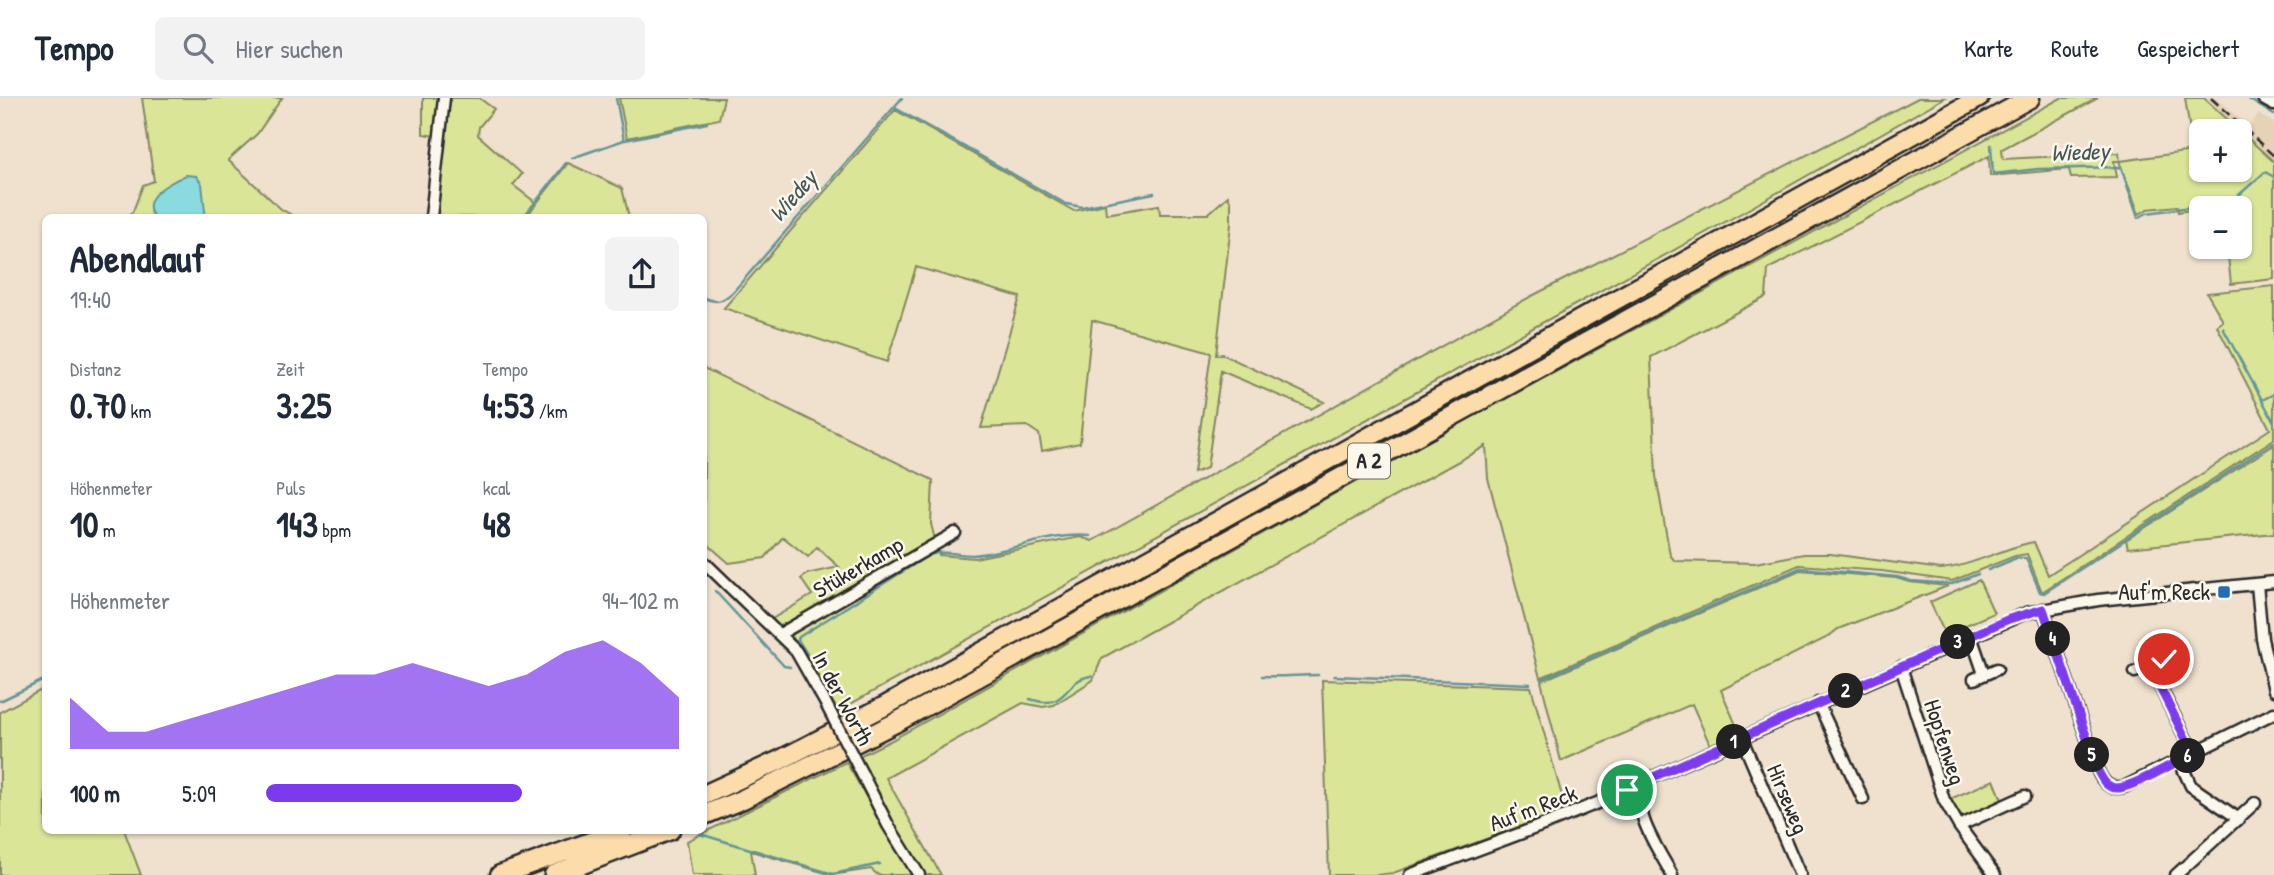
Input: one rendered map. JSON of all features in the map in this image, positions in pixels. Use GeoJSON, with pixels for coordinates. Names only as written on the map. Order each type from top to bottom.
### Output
{"type":"FeatureCollection","features":[{"type":"Feature","properties":{"kind":"highway","name":"A 2"},"geometry":{"type":"LineString","coordinates":[[707,794],[883,707],[1979,98]]}},
{"type":"Feature","properties":{"kind":"highway","name":"A 2"},"geometry":{"type":"LineString","coordinates":[[707,814],[743,799],[895,723],[2030,98]]}},
{"type":"Feature","properties":{"kind":"highway"},"geometry":{"type":"LineString","coordinates":[[500,875],[613,834]]}},
{"type":"Feature","properties":{"kind":"highway"},"geometry":{"type":"LineString","coordinates":[[554,875],[660,834]]}},
{"type":"Feature","properties":{"kind":"main road"},"geometry":{"type":"LineString","coordinates":[[2265,98],[2274,103]]}},
{"type":"Feature","properties":{"kind":"street"},"geometry":{"type":"LineString","coordinates":[[431,214],[444,98]]}},
{"type":"Feature","properties":{"kind":"street","name":"Stükerkamp"},"geometry":{"type":"LineString","coordinates":[[780,635],[955,533]]}},
{"type":"Feature","properties":{"kind":"street","name":"In der Worth"},"geometry":{"type":"LineString","coordinates":[[707,565],[780,635],[806,667],[888,825],[919,875]]}},
{"type":"Feature","properties":{"kind":"street","name":"Auf'm Reck"},"geometry":{"type":"LineString","coordinates":[[1410,875],[1627,790],[1641,792],[1651,778],[2009,619],[2043,609],[2098,600],[2274,582]]}},
{"type":"Feature","properties":{"kind":"street"},"geometry":{"type":"LineString","coordinates":[[2257,584],[2262,639],[2274,690]]}},
{"type":"Feature","properties":{"kind":"street"},"geometry":{"type":"LineString","coordinates":[[2043,609],[2103,781],[2110,787],[2124,787],[2274,713]]}},
{"type":"Feature","properties":{"kind":"street"},"geometry":{"type":"LineString","coordinates":[[1971,636],[1984,674]]}},
{"type":"Feature","properties":{"kind":"street"},"geometry":{"type":"LineString","coordinates":[[2134,672],[2164,659]]}},
{"type":"Feature","properties":{"kind":"street"},"geometry":{"type":"LineString","coordinates":[[2149,666],[2193,753]]}},
{"type":"Feature","properties":{"kind":"street","name":"Hopfenweg"},"geometry":{"type":"LineString","coordinates":[[1901,667],[1947,805],[1995,875]]}},
{"type":"Feature","properties":{"kind":"street"},"geometry":{"type":"LineString","coordinates":[[1974,679],[1997,669]]}},
{"type":"Feature","properties":{"kind":"street"},"geometry":{"type":"LineString","coordinates":[[1818,704],[1863,799]]}},
{"type":"Feature","properties":{"kind":"street","name":"Hirseweg"},"geometry":{"type":"LineString","coordinates":[[1741,739],[1800,875]]}},
{"type":"Feature","properties":{"kind":"street"},"geometry":{"type":"LineString","coordinates":[[2179,760],[2191,786],[2239,819]]}},
{"type":"Feature","properties":{"kind":"street"},"geometry":{"type":"LineString","coordinates":[[1641,792],[1639,802],[1642,816],[1672,875]]}},
{"type":"Feature","properties":{"kind":"street"},"geometry":{"type":"LineString","coordinates":[[1959,826],[2025,796]]}},
{"type":"Feature","properties":{"kind":"street"},"geometry":{"type":"LineString","coordinates":[[2176,875],[2255,803]]}},
{"type":"Feature","properties":{"kind":"shaded area"},"geometry":{"type":"Polygon","coordinates":[[[2204,98],[2217,98],[2240,119],[2227,119],[2204,98]]]}},
{"type":"Feature","properties":{"kind":"shaded area"},"geometry":{"type":"Polygon","coordinates":[[[2258,114],[2274,123],[2274,162],[2252,142],[2252,123],[2258,114]]]}},
{"type":"Feature","properties":{"kind":"green space"},"geometry":{"type":"Polygon","coordinates":[[[142,98],[282,98],[257,134],[228,160],[290,214],[203,214],[196,176],[187,176],[167,186],[150,212],[152,214],[130,214],[143,185],[154,181],[142,98]]]}},
{"type":"Feature","properties":{"kind":"green space"},"geometry":{"type":"Polygon","coordinates":[[[423,98],[440,98],[435,136],[423,134],[423,98]]]}},
{"type":"Feature","properties":{"kind":"green space"},"geometry":{"type":"Polygon","coordinates":[[[450,98],[479,98],[494,109],[479,127],[478,135],[522,174],[513,185],[535,202],[525,214],[437,214],[450,98]]]}},
{"type":"Feature","properties":{"kind":"green space"},"geometry":{"type":"Polygon","coordinates":[[[619,98],[724,98],[719,119],[627,138],[619,98]]]}},
{"type":"Feature","properties":{"kind":"green space"},"geometry":{"type":"Polygon","coordinates":[[[1918,98],[1944,98],[1745,211],[838,711],[797,643],[772,619],[812,595],[801,579],[807,574],[839,567],[817,547],[808,557],[783,537],[765,558],[729,563],[707,544],[707,369],[933,480],[931,524],[939,555],[975,558],[1080,537],[1092,541],[1530,297],[1918,98]]]}},
{"type":"Feature","properties":{"kind":"green space"},"geometry":{"type":"Polygon","coordinates":[[[2061,98],[2098,98],[2002,149],[2003,159],[2119,153],[2120,161],[2189,152],[2189,182],[2252,182],[2252,142],[2274,162],[2274,279],[2231,284],[2228,259],[2252,259],[2252,196],[2189,196],[2189,210],[2178,212],[2177,206],[2148,209],[2139,214],[2119,161],[2114,161],[2117,177],[2071,178],[2069,169],[1990,176],[1989,156],[1768,269],[1766,297],[1651,357],[1656,476],[1670,555],[1675,561],[1755,563],[1804,554],[1831,554],[1941,569],[2034,542],[2048,575],[2270,429],[2217,326],[2223,321],[2207,293],[2274,286],[2274,439],[2042,592],[2027,554],[2015,556],[1952,581],[1882,571],[1799,565],[1540,678],[1488,478],[1486,446],[1102,658],[1093,680],[1054,705],[1043,707],[1023,703],[886,778],[941,875],[923,875],[859,756],[1474,416],[2061,98]]]}},
{"type":"Feature","properties":{"kind":"green space"},"geometry":{"type":"Polygon","coordinates":[[[2185,98],[2204,98],[2227,119],[2189,119],[2189,124],[2185,98]]]}},
{"type":"Feature","properties":{"kind":"green space"},"geometry":{"type":"Polygon","coordinates":[[[895,110],[1074,211],[1105,204],[1106,214],[1159,205],[1160,214],[1208,214],[1228,196],[1231,203],[1231,224],[1216,355],[1222,354],[1324,402],[1311,409],[1221,371],[1207,468],[1194,473],[1211,353],[1092,320],[1080,443],[1042,451],[1039,434],[1027,426],[981,428],[1020,297],[916,267],[887,362],[724,308],[895,110]]]}},
{"type":"Feature","properties":{"kind":"green space"},"geometry":{"type":"Polygon","coordinates":[[[568,163],[622,188],[628,214],[528,214],[568,163]]]}},
{"type":"Feature","properties":{"kind":"green space"},"geometry":{"type":"Polygon","coordinates":[[[2274,445],[2274,533],[2128,548],[2126,540],[2274,445]]]}},
{"type":"Feature","properties":{"kind":"green space"},"geometry":{"type":"Polygon","coordinates":[[[1800,570],[1896,578],[1948,586],[1838,629],[1828,637],[1721,690],[1739,732],[1710,745],[1692,704],[1561,761],[1541,681],[1800,570]]]}},
{"type":"Feature","properties":{"kind":"green space"},"geometry":{"type":"Polygon","coordinates":[[[1979,580],[1994,613],[1945,634],[1930,602],[1979,580]]]}},
{"type":"Feature","properties":{"kind":"green space"},"geometry":{"type":"Polygon","coordinates":[[[1322,680],[1531,687],[1566,810],[1393,873],[1329,875],[1322,680]]]}},
{"type":"Feature","properties":{"kind":"green space"},"geometry":{"type":"Polygon","coordinates":[[[42,690],[42,834],[126,834],[141,875],[0,875],[0,712],[42,690]]]}},
{"type":"Feature","properties":{"kind":"green space"},"geometry":{"type":"Polygon","coordinates":[[[846,762],[912,875],[878,875],[871,869],[832,875],[751,851],[755,875],[692,875],[687,841],[707,834],[707,831],[846,762]]]}},
{"type":"Feature","properties":{"kind":"green space"},"geometry":{"type":"Polygon","coordinates":[[[1994,780],[2003,802],[1968,818],[1956,814],[1950,799],[1994,780]]]}},
{"type":"Feature","properties":{"kind":"water"},"geometry":{"type":"Polygon","coordinates":[[[186,175],[196,176],[202,184],[205,212],[152,214],[150,203],[165,186],[186,175]]]}},
{"type":"Feature","properties":{"kind":"waterway"},"geometry":{"type":"LineString","coordinates":[[572,158],[624,140],[616,98]]}},
{"type":"Feature","properties":{"kind":"waterway","name":"Wiedey"},"geometry":{"type":"LineString","coordinates":[[707,299],[719,301],[733,292],[902,98]]}},
{"type":"Feature","properties":{"kind":"waterway"},"geometry":{"type":"LineString","coordinates":[[2247,98],[2274,115]]}},
{"type":"Feature","properties":{"kind":"waterway"},"geometry":{"type":"LineString","coordinates":[[895,108],[1066,204],[1082,207],[1154,193]]}},
{"type":"Feature","properties":{"kind":"waterway"},"geometry":{"type":"LineString","coordinates":[[625,140],[707,123]]}},
{"type":"Feature","properties":{"kind":"waterway","name":"Wiedey"},"geometry":{"type":"LineString","coordinates":[[1991,145],[1993,174],[2038,169],[2121,167],[2138,218],[2147,213],[2189,207]]}},
{"type":"Feature","properties":{"kind":"waterway"},"geometry":{"type":"LineString","coordinates":[[526,214],[566,163]]}},
{"type":"Feature","properties":{"kind":"waterway","name":"Wiedey"},"geometry":{"type":"LineString","coordinates":[[2238,196],[2265,172],[2274,177]]}},
{"type":"Feature","properties":{"kind":"waterway"},"geometry":{"type":"LineString","coordinates":[[2223,328],[2274,422]]}},
{"type":"Feature","properties":{"kind":"waterway"},"geometry":{"type":"LineString","coordinates":[[2262,400],[2274,394]]}},
{"type":"Feature","properties":{"kind":"waterway"},"geometry":{"type":"LineString","coordinates":[[1988,570],[2017,558],[2026,558],[2040,592],[2044,593],[2274,442]]}},
{"type":"Feature","properties":{"kind":"waterway"},"geometry":{"type":"LineString","coordinates":[[807,654],[798,640],[799,637],[929,555],[973,555],[1046,539],[1090,536]]}},
{"type":"Feature","properties":{"kind":"waterway"},"geometry":{"type":"LineString","coordinates":[[1542,679],[1800,568],[1952,584],[1978,574]]}},
{"type":"Feature","properties":{"kind":"waterway"},"geometry":{"type":"LineString","coordinates":[[715,591],[784,666],[790,667]]}},
{"type":"Feature","properties":{"kind":"waterway"},"geometry":{"type":"LineString","coordinates":[[1262,676],[1318,675]]}},
{"type":"Feature","properties":{"kind":"waterway"},"geometry":{"type":"LineString","coordinates":[[1030,699],[1052,701],[1075,683],[1091,676]]}},
{"type":"Feature","properties":{"kind":"waterway"},"geometry":{"type":"LineString","coordinates":[[1334,676],[1530,684]]}},
{"type":"Feature","properties":{"kind":"waterway","name":"Wiedey"},"geometry":{"type":"LineString","coordinates":[[0,701],[42,681]]}},
{"type":"Feature","properties":{"kind":"waterway"},"geometry":{"type":"LineString","coordinates":[[700,834],[833,874],[880,864]]}},
{"type":"Feature","properties":{"kind":"railway"},"geometry":{"type":"LineString","coordinates":[[2211,98],[2274,156]]}},
{"type":"Feature","properties":{"kind":"place","name":"Auf'm Reck"},"geometry":{"type":"Point","coordinates":[2224,592]}},
{"type":"Feature","properties":{"kind":"route"},"geometry":{"type":"LineString","coordinates":[[1627,790],[1641,792],[1651,778],[2009,619],[2043,609],[2098,771],[2110,787],[2124,787],[2193,753],[2149,666],[2164,659]]}}]}
